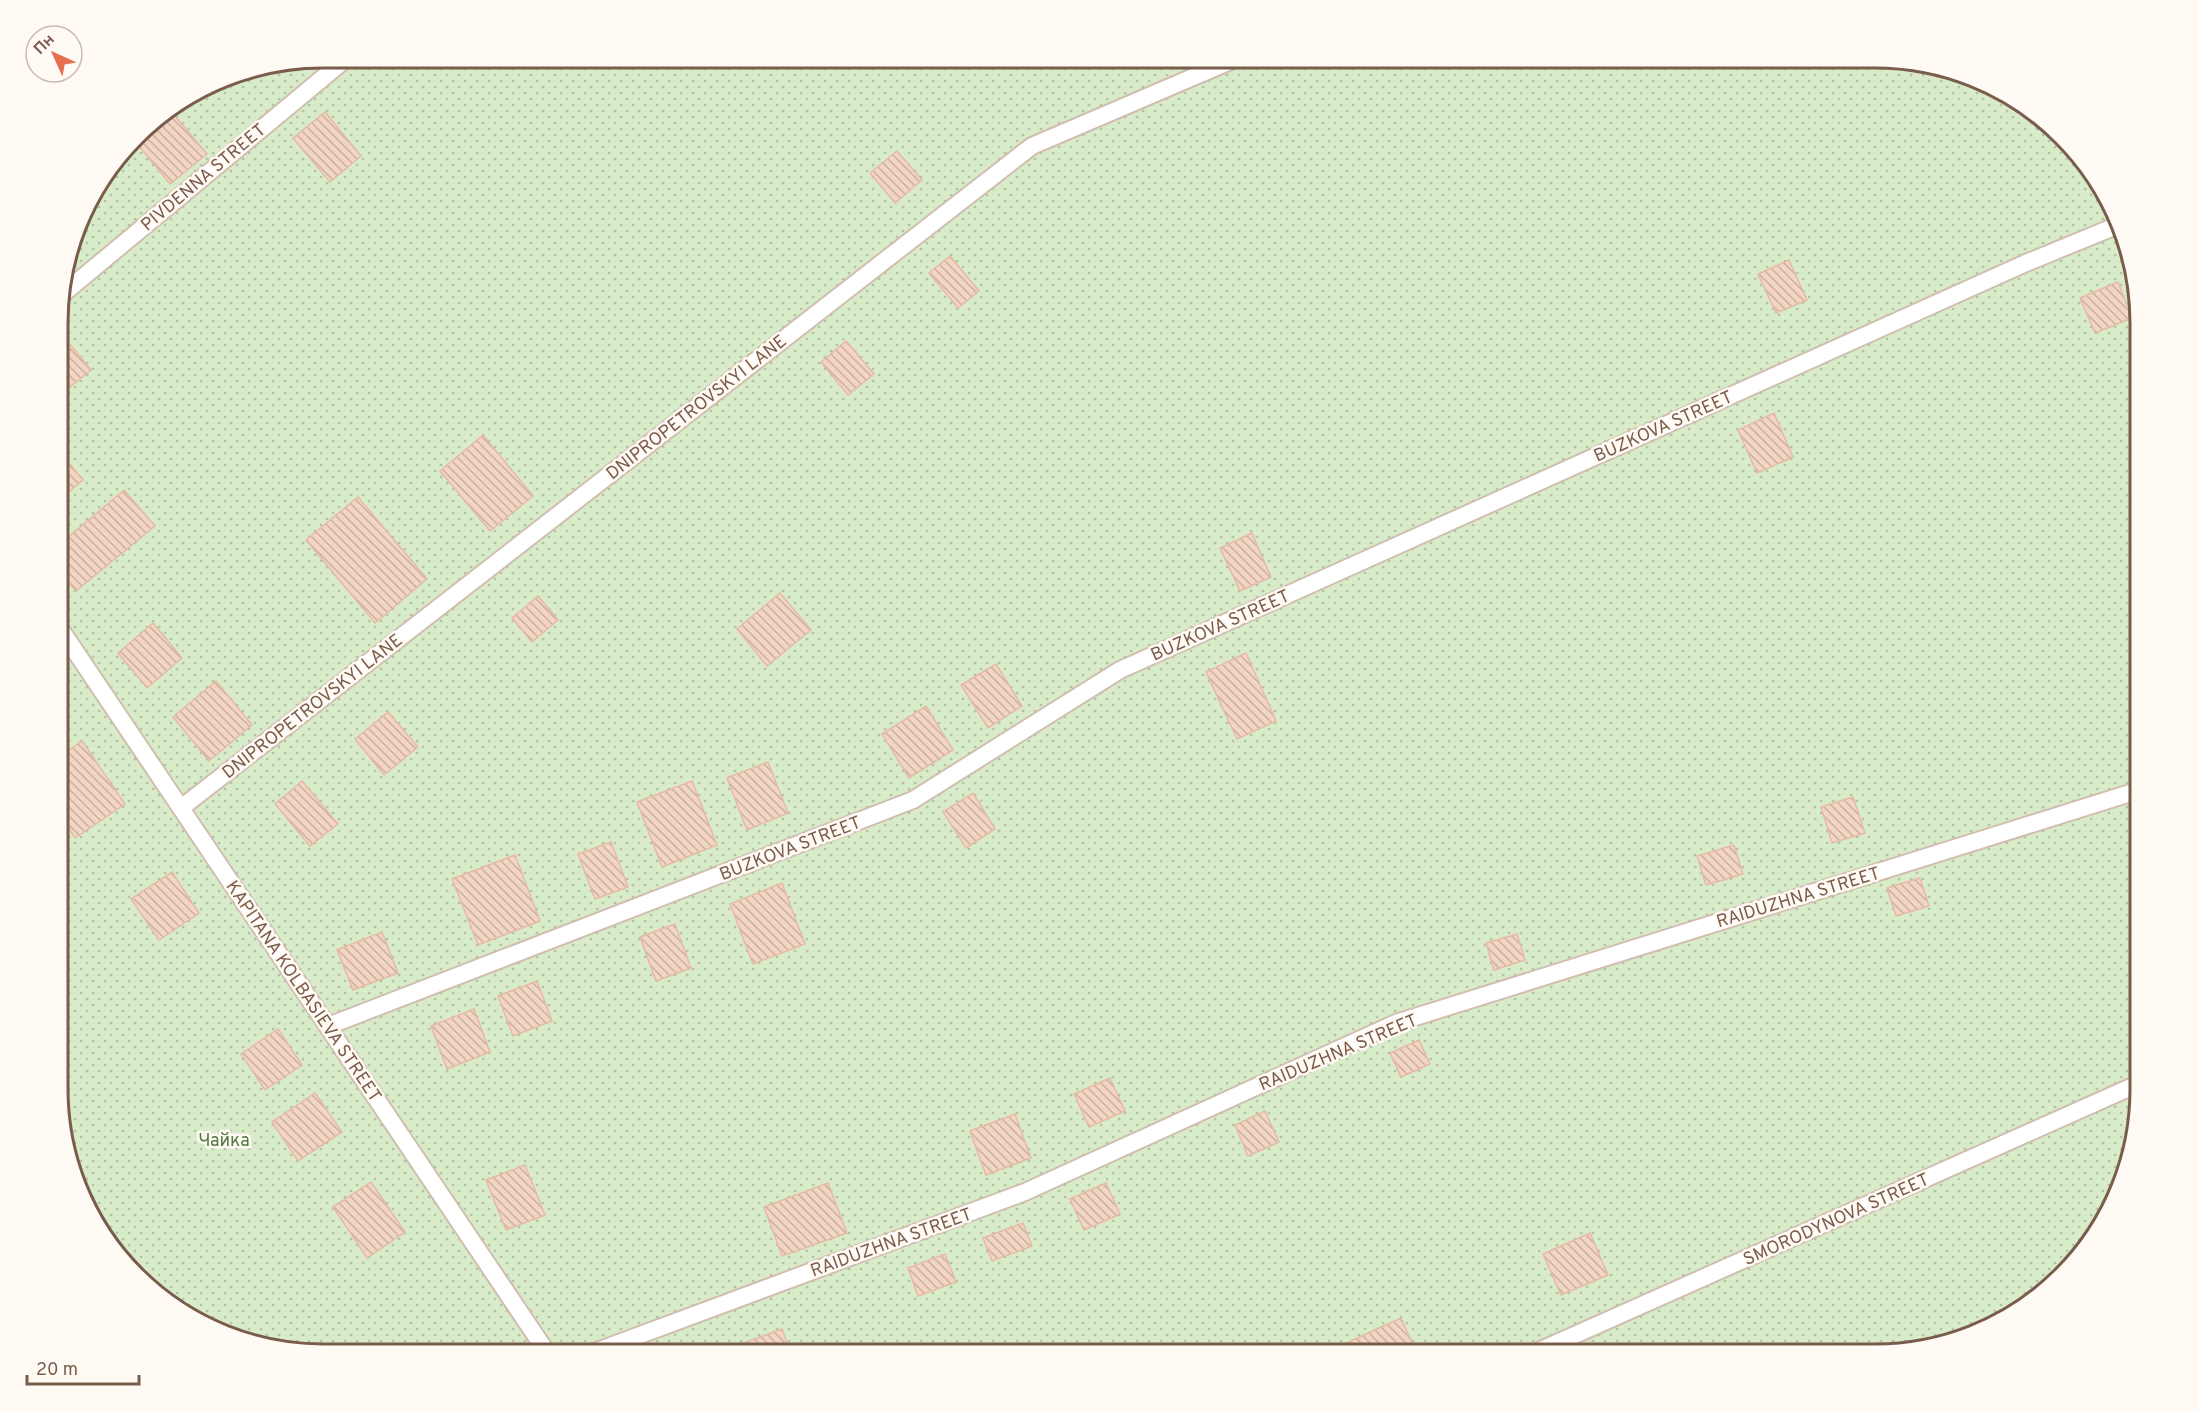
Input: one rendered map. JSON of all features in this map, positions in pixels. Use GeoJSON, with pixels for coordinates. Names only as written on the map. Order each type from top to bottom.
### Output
{"type":"FeatureCollection","features":[{"type":"Feature","properties":{"kind":"lane","name":"PIVDENNA STREET"},"geometry":{"type":"LineString","coordinates":[[70,288],[335,68]]}},
{"type":"Feature","properties":{"kind":"lane","name":"DNIPROPETROVSKYI LANE"},"geometry":{"type":"LineString","coordinates":[[181,808],[1032,146],[1214,68]]}},
{"type":"Feature","properties":{"kind":"lane","name":"BUZKOVA STREET"},"geometry":{"type":"LineString","coordinates":[[328,1026],[913,800],[1120,670],[2016,268],[2112,228]]}},
{"type":"Feature","properties":{"kind":"lane","name":"KAPITANA KOLBASIEVA STREET"},"geometry":{"type":"LineString","coordinates":[[68,640],[541,1344]]}},
{"type":"Feature","properties":{"kind":"lane","name":"RAIDUZHNA STREET"},"geometry":{"type":"LineString","coordinates":[[616,1344],[1025,1192],[1396,1023],[2130,793]]}},
{"type":"Feature","properties":{"kind":"lane","name":"SMORODYNOVA STREET"},"geometry":{"type":"LineString","coordinates":[[1554,1344],[2130,1087]]}},
{"type":"Feature","properties":{"kind":"green space","name":"Чайка"},"geometry":{"type":"Polygon","coordinates":[[[306,68],[1892,68],[1925,72],[1957,81],[1988,94],[2031,120],[2056,142],[2078,167],[2104,210],[2122,257],[2130,306],[2130,1105],[2126,1138],[2117,1170],[2104,1201],[2078,1244],[2056,1269],[2031,1291],[1988,1317],[1957,1330],[1925,1339],[1875,1344],[323,1344],[273,1339],[241,1330],[210,1317],[167,1291],[142,1269],[120,1244],[94,1201],[76,1154],[68,1105],[68,306],[72,273],[87,225],[120,167],[142,142],[167,120],[225,87],[273,72],[306,68]]]}},
{"type":"Feature","properties":{"kind":"building"},"geometry":{"type":"Polygon","coordinates":[[[325,112],[361,156],[330,182],[293,138],[325,112]]]}},
{"type":"Feature","properties":{"kind":"building"},"geometry":{"type":"Polygon","coordinates":[[[174,115],[207,154],[170,184],[139,146],[174,115]]]}},
{"type":"Feature","properties":{"kind":"building"},"geometry":{"type":"Polygon","coordinates":[[[897,151],[922,180],[895,203],[870,173],[897,151]]]}},
{"type":"Feature","properties":{"kind":"building"},"geometry":{"type":"Polygon","coordinates":[[[950,256],[979,291],[958,308],[929,273],[950,256]]]}},
{"type":"Feature","properties":{"kind":"building"},"geometry":{"type":"Polygon","coordinates":[[[1789,260],[1807,300],[1776,313],[1758,274],[1789,260]]]}},
{"type":"Feature","properties":{"kind":"building"},"geometry":{"type":"Polygon","coordinates":[[[2118,282],[2130,313],[2130,319],[2095,333],[2080,298],[2118,282]]]}},
{"type":"Feature","properties":{"kind":"building"},"geometry":{"type":"Polygon","coordinates":[[[846,341],[874,374],[848,395],[821,362],[846,341]]]}},
{"type":"Feature","properties":{"kind":"building"},"geometry":{"type":"Polygon","coordinates":[[[68,342],[91,370],[68,389],[68,342]]]}},
{"type":"Feature","properties":{"kind":"building"},"geometry":{"type":"Polygon","coordinates":[[[1774,413],[1793,457],[1757,473],[1738,430],[1774,413]]]}},
{"type":"Feature","properties":{"kind":"building"},"geometry":{"type":"Polygon","coordinates":[[[483,435],[533,496],[490,531],[440,471],[483,435]]]}},
{"type":"Feature","properties":{"kind":"building"},"geometry":{"type":"Polygon","coordinates":[[[68,462],[83,480],[68,492],[68,462]]]}},
{"type":"Feature","properties":{"kind":"building"},"geometry":{"type":"Polygon","coordinates":[[[124,490],[155,526],[76,591],[68,582],[68,537],[124,490]]]}},
{"type":"Feature","properties":{"kind":"building"},"geometry":{"type":"Polygon","coordinates":[[[358,497],[427,579],[375,623],[306,540],[358,497]]]}},
{"type":"Feature","properties":{"kind":"building"},"geometry":{"type":"Polygon","coordinates":[[[1252,533],[1271,577],[1240,591],[1220,548],[1252,533]]]}},
{"type":"Feature","properties":{"kind":"building"},"geometry":{"type":"Polygon","coordinates":[[[780,593],[811,630],[767,666],[737,629],[780,593]]]}},
{"type":"Feature","properties":{"kind":"building"},"geometry":{"type":"Polygon","coordinates":[[[538,596],[558,620],[532,642],[512,618],[538,596]]]}},
{"type":"Feature","properties":{"kind":"building"},"geometry":{"type":"Polygon","coordinates":[[[153,623],[182,658],[147,688],[118,653],[153,623]]]}},
{"type":"Feature","properties":{"kind":"building"},"geometry":{"type":"Polygon","coordinates":[[[1246,653],[1276,721],[1237,739],[1206,672],[1246,653]]]}},
{"type":"Feature","properties":{"kind":"building"},"geometry":{"type":"Polygon","coordinates":[[[996,664],[1022,706],[988,728],[961,685],[996,664]]]}},
{"type":"Feature","properties":{"kind":"building"},"geometry":{"type":"Polygon","coordinates":[[[216,681],[252,725],[209,761],[173,717],[216,681]]]}},
{"type":"Feature","properties":{"kind":"building"},"geometry":{"type":"Polygon","coordinates":[[[926,706],[953,750],[909,778],[882,734],[926,706]]]}},
{"type":"Feature","properties":{"kind":"building"},"geometry":{"type":"Polygon","coordinates":[[[388,712],[418,747],[384,775],[355,739],[388,712]]]}},
{"type":"Feature","properties":{"kind":"building"},"geometry":{"type":"Polygon","coordinates":[[[82,741],[125,804],[75,838],[68,828],[68,751],[82,741]]]}},
{"type":"Feature","properties":{"kind":"building"},"geometry":{"type":"Polygon","coordinates":[[[768,762],[788,813],[747,830],[727,778],[768,762]]]}},
{"type":"Feature","properties":{"kind":"building"},"geometry":{"type":"Polygon","coordinates":[[[302,781],[338,824],[310,846],[275,804],[302,781]]]}},
{"type":"Feature","properties":{"kind":"building"},"geometry":{"type":"Polygon","coordinates":[[[692,781],[717,845],[662,867],[637,802],[692,781]]]}},
{"type":"Feature","properties":{"kind":"building"},"geometry":{"type":"Polygon","coordinates":[[[973,793],[995,829],[966,848],[943,812],[973,793]]]}},
{"type":"Feature","properties":{"kind":"building"},"geometry":{"type":"Polygon","coordinates":[[[1853,797],[1865,833],[1832,843],[1821,807],[1853,797]]]}},
{"type":"Feature","properties":{"kind":"building"},"geometry":{"type":"Polygon","coordinates":[[[611,842],[628,887],[595,899],[578,854],[611,842]]]}},
{"type":"Feature","properties":{"kind":"building"},"geometry":{"type":"Polygon","coordinates":[[[1734,845],[1743,874],[1706,885],[1697,856],[1734,845]]]}},
{"type":"Feature","properties":{"kind":"building"},"geometry":{"type":"Polygon","coordinates":[[[515,855],[540,921],[478,945],[452,879],[515,855]]]}},
{"type":"Feature","properties":{"kind":"building"},"geometry":{"type":"Polygon","coordinates":[[[172,872],[199,913],[159,940],[131,899],[172,872]]]}},
{"type":"Feature","properties":{"kind":"building"},"geometry":{"type":"Polygon","coordinates":[[[1920,878],[1929,906],[1896,916],[1887,888],[1920,878]]]}},
{"type":"Feature","properties":{"kind":"building"},"geometry":{"type":"Polygon","coordinates":[[[782,883],[805,944],[753,964],[730,904],[782,883]]]}},
{"type":"Feature","properties":{"kind":"building"},"geometry":{"type":"Polygon","coordinates":[[[675,924],[691,968],[656,981],[640,937],[675,924]]]}},
{"type":"Feature","properties":{"kind":"building"},"geometry":{"type":"Polygon","coordinates":[[[382,932],[398,973],[353,990],[337,950],[382,932]]]}},
{"type":"Feature","properties":{"kind":"building"},"geometry":{"type":"Polygon","coordinates":[[[1517,934],[1525,960],[1494,970],[1486,943],[1517,934]]]}},
{"type":"Feature","properties":{"kind":"building"},"geometry":{"type":"Polygon","coordinates":[[[537,981],[552,1021],[513,1036],[498,996],[537,981]]]}},
{"type":"Feature","properties":{"kind":"building"},"geometry":{"type":"Polygon","coordinates":[[[474,1009],[490,1052],[447,1069],[431,1026],[474,1009]]]}},
{"type":"Feature","properties":{"kind":"building"},"geometry":{"type":"Polygon","coordinates":[[[278,1029],[302,1065],[265,1090],[241,1054],[278,1029]]]}},
{"type":"Feature","properties":{"kind":"building"},"geometry":{"type":"Polygon","coordinates":[[[1419,1040],[1430,1064],[1401,1077],[1390,1053],[1419,1040]]]}},
{"type":"Feature","properties":{"kind":"building"},"geometry":{"type":"Polygon","coordinates":[[[1110,1078],[1125,1111],[1089,1127],[1074,1094],[1110,1078]]]}},
{"type":"Feature","properties":{"kind":"building"},"geometry":{"type":"Polygon","coordinates":[[[315,1093],[342,1132],[298,1161],[272,1122],[315,1093]]]}},
{"type":"Feature","properties":{"kind":"building"},"geometry":{"type":"Polygon","coordinates":[[[1265,1111],[1279,1142],[1248,1156],[1235,1125],[1265,1111]]]}},
{"type":"Feature","properties":{"kind":"building"},"geometry":{"type":"Polygon","coordinates":[[[1015,1114],[1031,1158],[986,1175],[970,1131],[1015,1114]]]}},
{"type":"Feature","properties":{"kind":"building"},"geometry":{"type":"Polygon","coordinates":[[[525,1165],[545,1215],[506,1230],[486,1180],[525,1165]]]}},
{"type":"Feature","properties":{"kind":"building"},"geometry":{"type":"Polygon","coordinates":[[[371,1182],[405,1232],[367,1258],[333,1207],[371,1182]]]}},
{"type":"Feature","properties":{"kind":"building"},"geometry":{"type":"Polygon","coordinates":[[[828,1183],[847,1233],[782,1256],[764,1207],[828,1183]]]}},
{"type":"Feature","properties":{"kind":"building"},"geometry":{"type":"Polygon","coordinates":[[[1106,1183],[1120,1214],[1084,1230],[1070,1199],[1106,1183]]]}},
{"type":"Feature","properties":{"kind":"building"},"geometry":{"type":"Polygon","coordinates":[[[1023,1223],[1032,1246],[992,1261],[983,1238],[1023,1223]]]}},
{"type":"Feature","properties":{"kind":"building"},"geometry":{"type":"Polygon","coordinates":[[[1590,1233],[1608,1275],[1561,1295],[1543,1254],[1590,1233]]]}},
{"type":"Feature","properties":{"kind":"building"},"geometry":{"type":"Polygon","coordinates":[[[945,1254],[956,1282],[918,1296],[908,1268],[945,1254]]]}},
{"type":"Feature","properties":{"kind":"building"},"geometry":{"type":"Polygon","coordinates":[[[1401,1318],[1413,1344],[1344,1344],[1401,1318]]]}},
{"type":"Feature","properties":{"kind":"building"},"geometry":{"type":"Polygon","coordinates":[[[782,1329],[787,1344],[741,1344],[782,1329]]]}}]}
